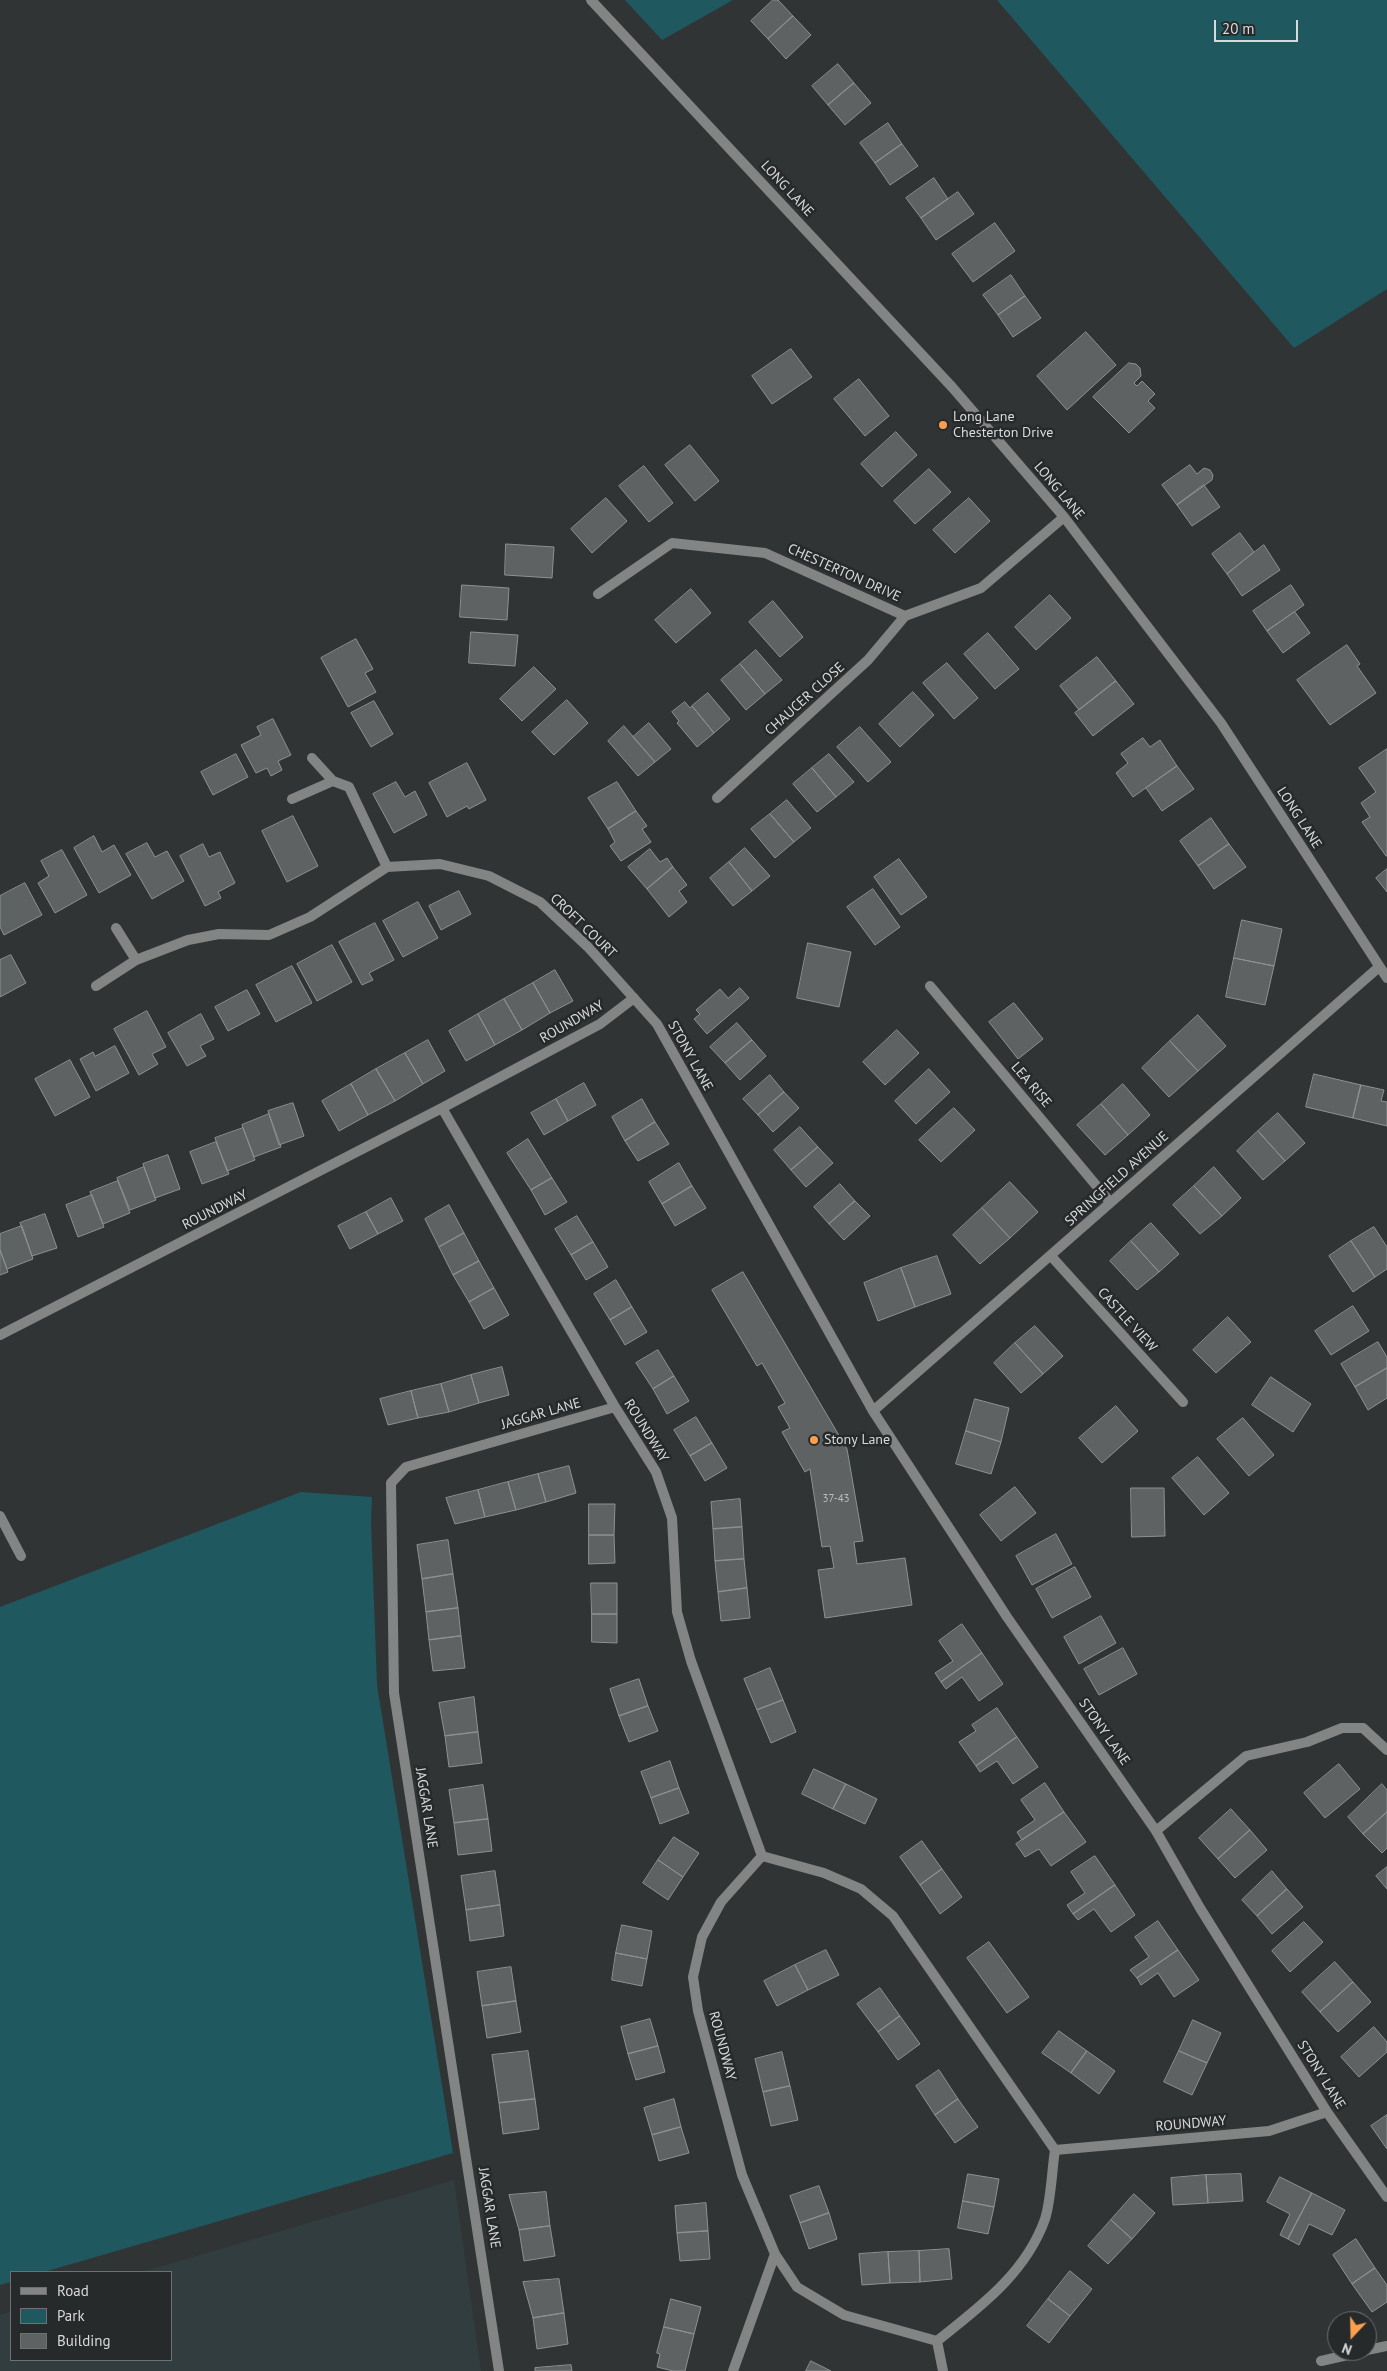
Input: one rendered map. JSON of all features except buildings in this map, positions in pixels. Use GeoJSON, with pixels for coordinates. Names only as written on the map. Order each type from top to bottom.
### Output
{"type":"FeatureCollection","features":[{"type":"Feature","properties":{"kind":"street","name":"LONG LANE"},"geometry":{"type":"LineString","coordinates":[[591,0],[952,387],[1064,517],[1221,723],[1387,978]]}},
{"type":"Feature","properties":{"kind":"street","name":"CHESTERTON DRIVE"},"geometry":{"type":"LineString","coordinates":[[598,594],[672,543],[765,553],[905,616],[981,588],[1064,517]]}},
{"type":"Feature","properties":{"kind":"street","name":"CHAUCER CLOSE"},"geometry":{"type":"LineString","coordinates":[[717,798],[868,660],[905,616]]}},
{"type":"Feature","properties":{"kind":"street"},"geometry":{"type":"LineString","coordinates":[[312,758],[333,781],[349,787],[387,867]]}},
{"type":"Feature","properties":{"kind":"street"},"geometry":{"type":"LineString","coordinates":[[292,799],[333,781]]}},
{"type":"Feature","properties":{"kind":"street","name":"CROFT COURT"},"geometry":{"type":"LineString","coordinates":[[96,986],[136,960],[188,940],[219,934],[269,935],[310,917],[387,867],[440,864],[488,876],[540,902],[588,947],[634,998]]}},
{"type":"Feature","properties":{"kind":"street"},"geometry":{"type":"LineString","coordinates":[[116,928],[136,960]]}},
{"type":"Feature","properties":{"kind":"street","name":"SPRINGFIELD AVENUE"},"geometry":{"type":"LineString","coordinates":[[873,1411],[1379,967]]}},
{"type":"Feature","properties":{"kind":"street","name":"LEA RISE"},"geometry":{"type":"LineString","coordinates":[[930,986],[1110,1202]]}},
{"type":"Feature","properties":{"kind":"street","name":"ROUNDWAY"},"geometry":{"type":"LineString","coordinates":[[0,1335],[442,1108],[600,1024],[634,998]]}},
{"type":"Feature","properties":{"kind":"street","name":"STONY LANE"},"geometry":{"type":"LineString","coordinates":[[634,998],[657,1024],[873,1411],[1007,1617],[1156,1830],[1200,1908],[1327,2112],[1387,2197]]}},
{"type":"Feature","properties":{"kind":"street","name":"ROUNDWAY"},"geometry":{"type":"LineString","coordinates":[[442,1108],[615,1407],[656,1472],[672,1518],[677,1612],[691,1661],[762,1856],[720,1902],[702,1937],[693,1976],[698,2011],[742,2175],[775,2254],[797,2287],[844,2315],[937,2341]]}},
{"type":"Feature","properties":{"kind":"street","name":"CASTLE VIEW"},"geometry":{"type":"LineString","coordinates":[[1051,1256],[1183,1402]]}},
{"type":"Feature","properties":{"kind":"street","name":"JAGGAR LANE"},"geometry":{"type":"LineString","coordinates":[[499,2371],[394,1693],[391,1483],[406,1467],[615,1407]]}},
{"type":"Feature","properties":{"kind":"street"},"geometry":{"type":"LineString","coordinates":[[0,1516],[21,1556]]}},
{"type":"Feature","properties":{"kind":"street"},"geometry":{"type":"LineString","coordinates":[[1156,1830],[1246,1756],[1307,1742],[1342,1728],[1363,1728],[1387,1750]]}},
{"type":"Feature","properties":{"kind":"street"},"geometry":{"type":"LineString","coordinates":[[762,1856],[824,1872],[861,1889],[893,1916],[1055,2150],[1045,2218],[1020,2267],[982,2305],[937,2341],[942,2371]]}},
{"type":"Feature","properties":{"kind":"street","name":"ROUNDWAY"},"geometry":{"type":"LineString","coordinates":[[1055,2150],[1270,2130],[1327,2112]]}},
{"type":"Feature","properties":{"kind":"street"},"geometry":{"type":"LineString","coordinates":[[733,2371],[775,2254]]}},
{"type":"Feature","properties":{"kind":"street"},"geometry":{"type":"LineString","coordinates":[[1321,2361],[1327,2360]]}},
{"type":"Feature","properties":{"kind":"shaded area"},"geometry":{"type":"Polygon","coordinates":[[[454,2180],[481,2371],[0,2371],[0,2315],[10,2311],[10,2361],[172,2361],[172,2271],[145,2271],[454,2180]]]}},
{"type":"Feature","properties":{"kind":"green space"},"geometry":{"type":"Polygon","coordinates":[[[625,0],[733,0],[662,40],[625,0]]]}},
{"type":"Feature","properties":{"kind":"green space"},"geometry":{"type":"Polygon","coordinates":[[[997,0],[1387,0],[1387,289],[1294,348],[997,0]]]}},
{"type":"Feature","properties":{"kind":"green space"},"geometry":{"type":"Polygon","coordinates":[[[301,1492],[372,1497],[371,1522],[377,1685],[453,2153],[47,2271],[10,2271],[10,2282],[0,2285],[0,1607],[301,1492]]]}},
{"type":"Feature","properties":{"kind":"place","name":"Long Lane Chesterton Drive"},"geometry":{"type":"Point","coordinates":[943,425]}},
{"type":"Feature","properties":{"kind":"place","name":"Stony Lane"},"geometry":{"type":"Point","coordinates":[814,1440]}}]}
